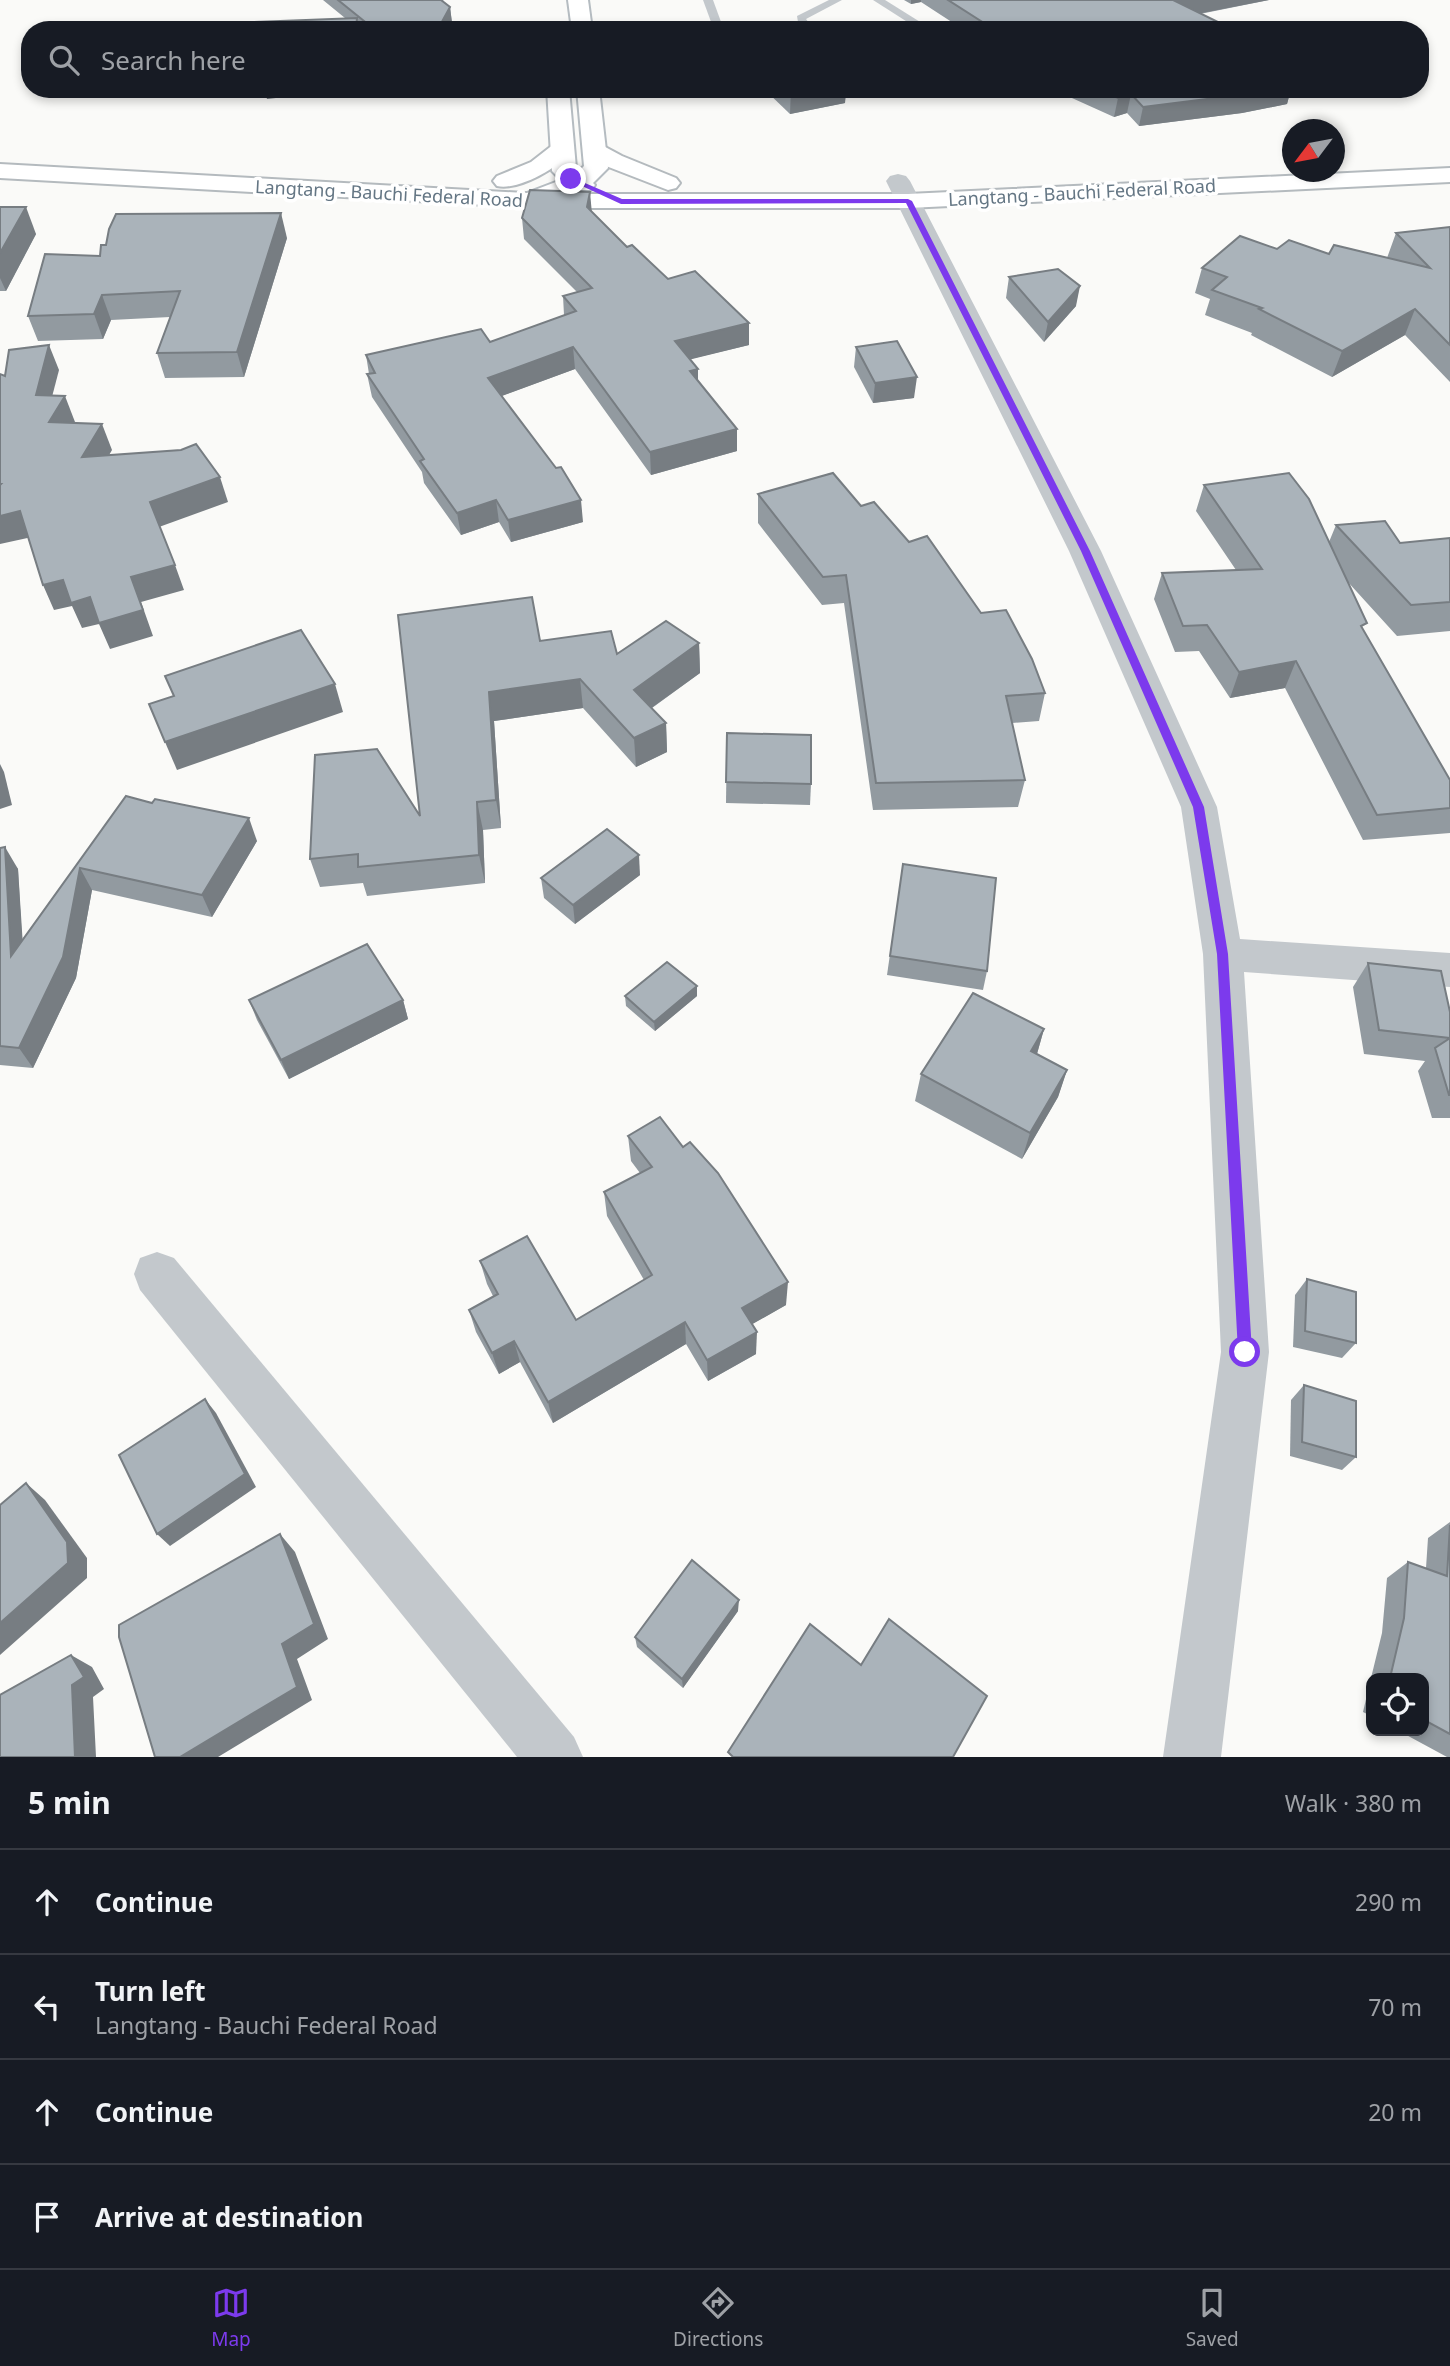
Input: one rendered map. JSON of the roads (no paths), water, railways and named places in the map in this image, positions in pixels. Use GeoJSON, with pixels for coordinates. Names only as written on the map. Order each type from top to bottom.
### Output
{"type":"FeatureCollection","features":[{"type":"Feature","properties":{"kind":"main road"},"geometry":{"type":"LineString","coordinates":[[578,0],[581,21]]}},
{"type":"Feature","properties":{"kind":"main road"},"geometry":{"type":"LineString","coordinates":[[559,98],[564,171],[577,182],[621,202]]}},
{"type":"Feature","properties":{"kind":"main road"},"geometry":{"type":"LineString","coordinates":[[528,201],[587,178],[596,168],[590,98]]}},
{"type":"Feature","properties":{"kind":"main road"},"geometry":{"type":"LineString","coordinates":[[594,148],[614,161],[668,183]]}},
{"type":"Feature","properties":{"kind":"main road"},"geometry":{"type":"LineString","coordinates":[[505,181],[539,167],[562,149]]}},
{"type":"Feature","properties":{"kind":"main road"},"geometry":{"type":"LineString","coordinates":[[1345,160],[1450,155]]}},
{"type":"Feature","properties":{"kind":"main road","name":"Langtang - Bauchi Federal Road"},"geometry":{"type":"LineString","coordinates":[[0,169],[668,183],[903,191],[1282,163]]}},
{"type":"Feature","properties":{"kind":"main road","name":"Langtang - Bauchi Federal Road"},"geometry":{"type":"LineString","coordinates":[[0,169],[528,201],[621,202],[1450,175]]}},
{"type":"Feature","properties":{"kind":"street"},"geometry":{"type":"LineString","coordinates":[[903,191],[1085,551],[1199,807],[1223,954],[1245,1352],[1192,1757]]}},
{"type":"Feature","properties":{"kind":"street"},"geometry":{"type":"LineString","coordinates":[[1223,954],[1450,970]]}},
{"type":"Feature","properties":{"kind":"street"},"geometry":{"type":"LineString","coordinates":[[157,1274],[554,1757]]}},
{"type":"Feature","properties":{"kind":"lane"},"geometry":{"type":"LineString","coordinates":[[708,0],[716,21]]}},
{"type":"Feature","properties":{"kind":"lane"},"geometry":{"type":"LineString","coordinates":[[802,21],[801,18],[837,0]]}},
{"type":"Feature","properties":{"kind":"lane"},"geometry":{"type":"LineString","coordinates":[[878,0],[913,21]]}}]}
